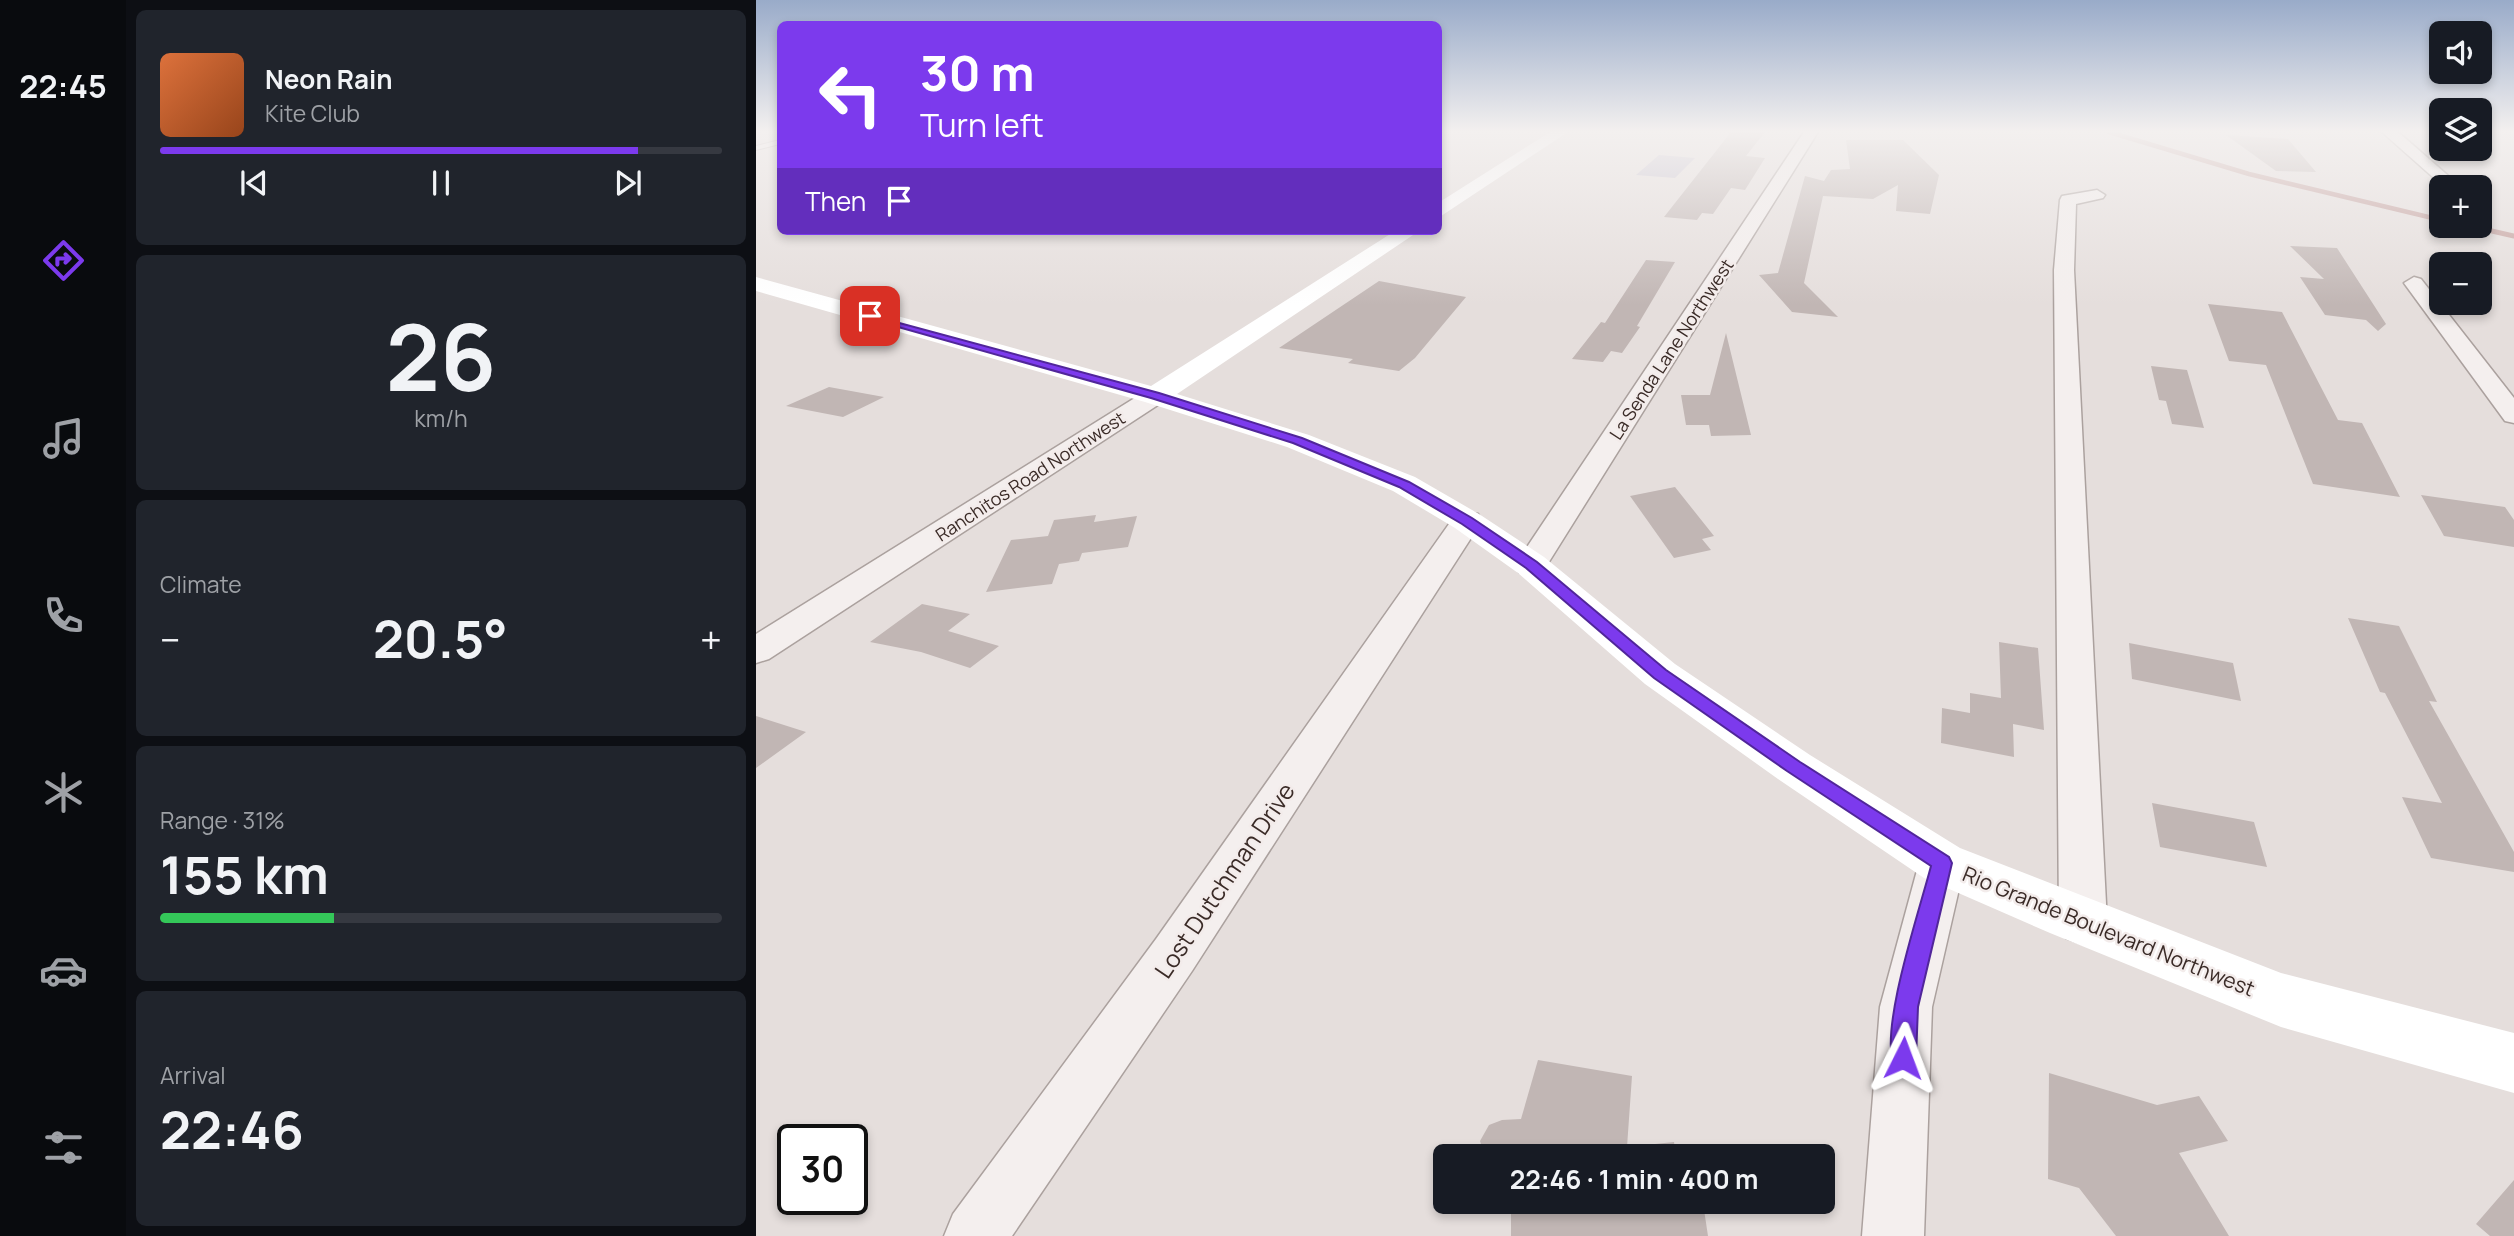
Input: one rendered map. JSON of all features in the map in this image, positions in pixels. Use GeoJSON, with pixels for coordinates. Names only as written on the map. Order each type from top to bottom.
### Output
{"type":"FeatureCollection","features":[{"type":"Feature","properties":{"kind":"street"},"geometry":{"type":"LineString","coordinates":[[1442,209],[1472,190]]}},
{"type":"Feature","properties":{"kind":"street","name":"La Senda Lane Northwest"},"geometry":{"type":"LineString","coordinates":[[1531,565],[1774,190]]}},
{"type":"Feature","properties":{"kind":"street"},"geometry":{"type":"LineString","coordinates":[[2083,923],[2064,270],[2068,200],[2097,195]]}},
{"type":"Feature","properties":{"kind":"street","name":"Ranchitos Road Northwest"},"geometry":{"type":"LineString","coordinates":[[756,651],[1403,235]]}},
{"type":"Feature","properties":{"kind":"street"},"geometry":{"type":"LineString","coordinates":[[2414,283],[2514,415]]}},
{"type":"Feature","properties":{"kind":"street","name":"Rio Grande Boulevard Northwest"},"geometry":{"type":"LineString","coordinates":[[756,284],[1155,396],[1298,441],[1404,484],[1467,521],[1531,565],[1660,674],[1942,863],[2083,923],[2281,1000],[2514,1063]]}},
{"type":"Feature","properties":{"kind":"street","name":"Lost Dutchman Drive"},"geometry":{"type":"LineString","coordinates":[[975,1236],[1174,955],[1467,521]]}},
{"type":"Feature","properties":{"kind":"street"},"geometry":{"type":"LineString","coordinates":[[1894,1236],[1906,1007],[1942,863]]}},
{"type":"Feature","properties":{"kind":"building"},"geometry":{"type":"Polygon","coordinates":[[[1686,190],[1730,190],[1713,214],[1702,213],[1697,220],[1664,217],[1686,190]]]}},
{"type":"Feature","properties":{"kind":"building"},"geometry":{"type":"Polygon","coordinates":[[[1801,190],[1890,190],[1873,199],[1823,196],[1804,283],[1838,317],[1792,312],[1759,275],[1778,273],[1801,190]]]}},
{"type":"Feature","properties":{"kind":"building"},"geometry":{"type":"Polygon","coordinates":[[[1898,190],[1936,190],[1930,214],[1896,211],[1898,190]]]}},
{"type":"Feature","properties":{"kind":"building"},"geometry":{"type":"Polygon","coordinates":[[[2290,246],[2337,248],[2386,324],[2378,331],[2366,320],[2325,315],[2300,277],[2324,279],[2290,246]]]}},
{"type":"Feature","properties":{"kind":"building"},"geometry":{"type":"Polygon","coordinates":[[[1646,260],[1675,262],[1637,326],[1640,327],[1622,353],[1611,351],[1603,362],[1572,359],[1601,322],[1605,323],[1646,260]]]}},
{"type":"Feature","properties":{"kind":"building"},"geometry":{"type":"Polygon","coordinates":[[[1379,281],[1466,297],[1415,358],[1399,371],[1348,363],[1353,359],[1279,348],[1379,281]]]}},
{"type":"Feature","properties":{"kind":"building"},"geometry":{"type":"Polygon","coordinates":[[[2208,304],[2282,312],[2338,420],[2362,423],[2400,497],[2313,484],[2266,365],[2229,361],[2208,304]]]}},
{"type":"Feature","properties":{"kind":"building"},"geometry":{"type":"Polygon","coordinates":[[[1726,333],[1751,435],[1711,436],[1709,425],[1686,425],[1681,395],[1710,395],[1726,333]]]}},
{"type":"Feature","properties":{"kind":"building"},"geometry":{"type":"Polygon","coordinates":[[[2151,366],[2187,370],[2204,428],[2172,424],[2166,401],[2159,400],[2151,366]]]}},
{"type":"Feature","properties":{"kind":"building"},"geometry":{"type":"Polygon","coordinates":[[[829,387],[884,397],[843,417],[786,406],[829,387]]]}},
{"type":"Feature","properties":{"kind":"building"},"geometry":{"type":"Polygon","coordinates":[[[1675,487],[1714,536],[1702,539],[1711,550],[1674,558],[1630,496],[1675,487]]]}},
{"type":"Feature","properties":{"kind":"building"},"geometry":{"type":"Polygon","coordinates":[[[2421,495],[2505,507],[2514,520],[2514,547],[2444,536],[2421,495]]]}},
{"type":"Feature","properties":{"kind":"building"},"geometry":{"type":"Polygon","coordinates":[[[1096,515],[1094,522],[1137,516],[1128,547],[1082,553],[1079,561],[1059,564],[1052,584],[986,592],[1011,540],[1048,536],[1054,520],[1096,515]]]}},
{"type":"Feature","properties":{"kind":"building"},"geometry":{"type":"Polygon","coordinates":[[[922,604],[970,614],[948,631],[999,646],[970,668],[921,652],[870,642],[922,604]]]}},
{"type":"Feature","properties":{"kind":"building"},"geometry":{"type":"Polygon","coordinates":[[[2348,618],[2399,626],[2437,702],[2429,701],[2514,852],[2514,872],[2431,858],[2402,797],[2442,803],[2385,693],[2380,692],[2348,618]]]}},
{"type":"Feature","properties":{"kind":"building"},"geometry":{"type":"Polygon","coordinates":[[[1999,642],[2038,648],[2044,730],[2013,724],[2014,757],[1941,743],[1942,708],[1970,713],[1970,693],[2001,698],[1999,642]]]}},
{"type":"Feature","properties":{"kind":"building"},"geometry":{"type":"Polygon","coordinates":[[[2129,643],[2233,663],[2241,701],[2132,679],[2129,643]]]}},
{"type":"Feature","properties":{"kind":"building"},"geometry":{"type":"Polygon","coordinates":[[[756,716],[806,732],[756,768],[756,716]]]}},
{"type":"Feature","properties":{"kind":"building"},"geometry":{"type":"Polygon","coordinates":[[[2152,803],[2254,822],[2267,867],[2160,847],[2152,803]]]}},
{"type":"Feature","properties":{"kind":"building"},"geometry":{"type":"Polygon","coordinates":[[[1538,1060],[1632,1076],[1627,1144],[1481,1144],[1489,1125],[1502,1120],[1521,1119],[1538,1060]]]}},
{"type":"Feature","properties":{"kind":"building"},"geometry":{"type":"Polygon","coordinates":[[[2049,1073],[2157,1105],[2199,1096],[2228,1141],[2179,1153],[2229,1236],[2116,1236],[2079,1188],[2048,1179],[2049,1073]]]}},
{"type":"Feature","properties":{"kind":"building"},"geometry":{"type":"Polygon","coordinates":[[[2514,1180],[2514,1236],[2490,1236],[2476,1224],[2514,1180]]]}},
{"type":"Feature","properties":{"kind":"building"},"geometry":{"type":"Polygon","coordinates":[[[1511,1214],[1705,1214],[1708,1236],[1511,1236],[1511,1214]]]}},
{"type":"Feature","properties":{"kind":"waterway"},"geometry":{"type":"LineString","coordinates":[[2314,190],[2429,217]]}},
{"type":"Feature","properties":{"kind":"waterway"},"geometry":{"type":"LineString","coordinates":[[2492,231],[2514,236]]}},
{"type":"Feature","properties":{"kind":"route"},"geometry":{"type":"LineString","coordinates":[[870,316],[1155,396],[1298,441],[1404,484],[1467,521],[1531,565],[1660,674],[1942,863],[1906,1007],[1903,1058]]}}]}
